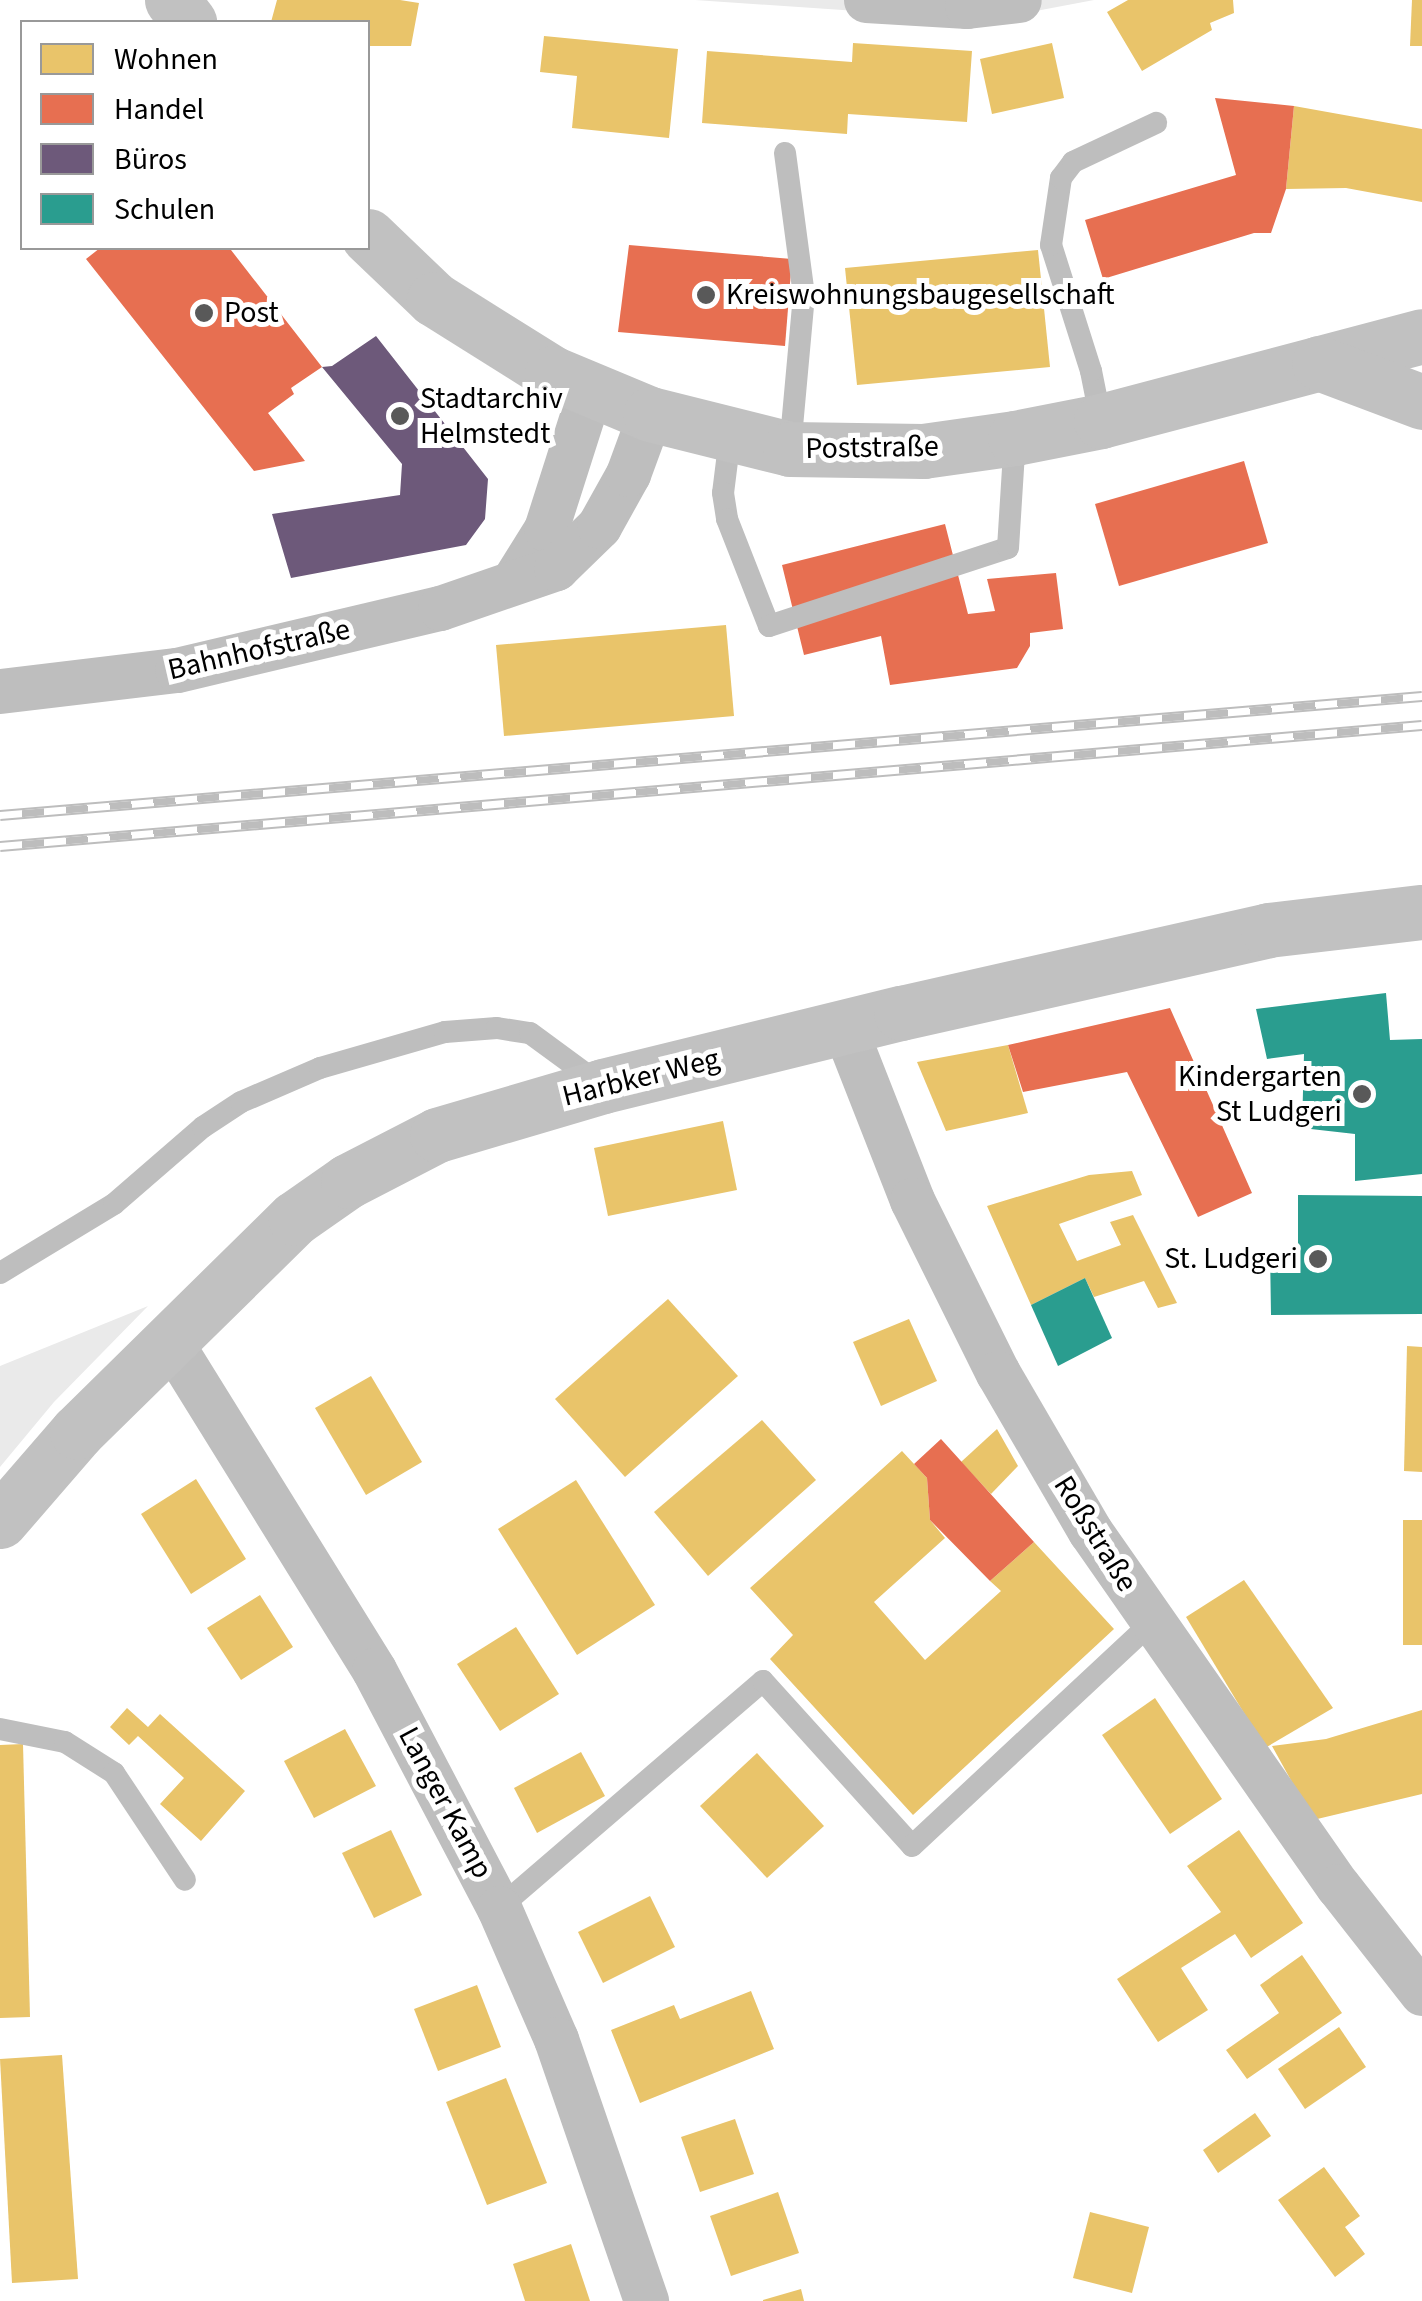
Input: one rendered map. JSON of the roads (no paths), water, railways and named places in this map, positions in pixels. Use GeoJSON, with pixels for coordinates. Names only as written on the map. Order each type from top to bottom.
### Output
{"type":"FeatureCollection","features":[{"type":"Feature","properties":{"kind":"main road"},"geometry":{"type":"LineString","coordinates":[[172,0],[187,20]]}},
{"type":"Feature","properties":{"kind":"main road","name":"Poststraße"},"geometry":{"type":"LineString","coordinates":[[370,238],[434,299],[522,358],[650,414],[790,449],[923,451],[1015,438],[1101,422],[1422,336]]}},
{"type":"Feature","properties":{"kind":"main road"},"geometry":{"type":"LineString","coordinates":[[1319,363],[1422,402]]}},
{"type":"Feature","properties":{"kind":"main road","name":"Harbker Weg"},"geometry":{"type":"LineString","coordinates":[[0,1521],[78,1432],[294,1218],[348,1182],[436,1134],[603,1086],[1268,930],[1422,912]]}},
{"type":"Feature","properties":{"kind":"street"},"geometry":{"type":"LineString","coordinates":[[866,0],[967,6],[1019,0]]}},
{"type":"Feature","properties":{"kind":"street"},"geometry":{"type":"LineString","coordinates":[[513,582],[546,529],[590,390]]}},
{"type":"Feature","properties":{"kind":"street","name":"Bahnhofstraße"},"geometry":{"type":"LineString","coordinates":[[0,690],[177,670],[440,608],[556,568],[598,526],[628,474],[650,414]]}},
{"type":"Feature","properties":{"kind":"street","name":"Roßstraße"},"geometry":{"type":"LineString","coordinates":[[844,1030],[912,1200],[998,1373],[1090,1530],[1338,1886],[1422,1993]]}},
{"type":"Feature","properties":{"kind":"street","name":"Langer Kamp"},"geometry":{"type":"LineString","coordinates":[[170,1341],[374,1670],[499,1908],[556,2039],[646,2301]]}},
{"type":"Feature","properties":{"kind":"lane"},"geometry":{"type":"LineString","coordinates":[[1101,422],[1091,372],[1051,244],[1062,178],[1073,162],[1156,123]]}},
{"type":"Feature","properties":{"kind":"lane"},"geometry":{"type":"LineString","coordinates":[[785,154],[804,295],[790,449]]}},
{"type":"Feature","properties":{"kind":"lane"},"geometry":{"type":"LineString","coordinates":[[730,436],[723,493],[727,519],[769,626],[1008,548],[1015,438]]}},
{"type":"Feature","properties":{"kind":"lane"},"geometry":{"type":"LineString","coordinates":[[0,1274],[114,1204],[203,1127],[241,1102],[283,1082],[378,1049],[444,1032],[497,1028],[530,1033],[603,1086]]}},
{"type":"Feature","properties":{"kind":"lane"},"geometry":{"type":"LineString","coordinates":[[499,1908],[764,1681],[912,1846],[1152,1623]]}},
{"type":"Feature","properties":{"kind":"lane"},"geometry":{"type":"LineString","coordinates":[[0,1729],[65,1742],[114,1773],[185,1880]]}},
{"type":"Feature","properties":{"kind":"railway"},"geometry":{"type":"LineString","coordinates":[[0,815],[1422,696]]}},
{"type":"Feature","properties":{"kind":"railway"},"geometry":{"type":"LineString","coordinates":[[0,846],[1422,725]]}},
{"type":"Feature","properties":{"kind":"place","name":"Kreiswohnungsbaugesellschaft"},"geometry":{"type":"Point","coordinates":[706,295]}},
{"type":"Feature","properties":{"kind":"place","name":"Post"},"geometry":{"type":"Point","coordinates":[204,313]}},
{"type":"Feature","properties":{"kind":"place","name":"Stadtarchiv Helmstedt"},"geometry":{"type":"Point","coordinates":[400,416]}},
{"type":"Feature","properties":{"kind":"place","name":"Kindergarten St Ludgeri"},"geometry":{"type":"Point","coordinates":[1362,1094]}},
{"type":"Feature","properties":{"kind":"place","name":"St. Ludgeri"},"geometry":{"type":"Point","coordinates":[1318,1259]}}]}
